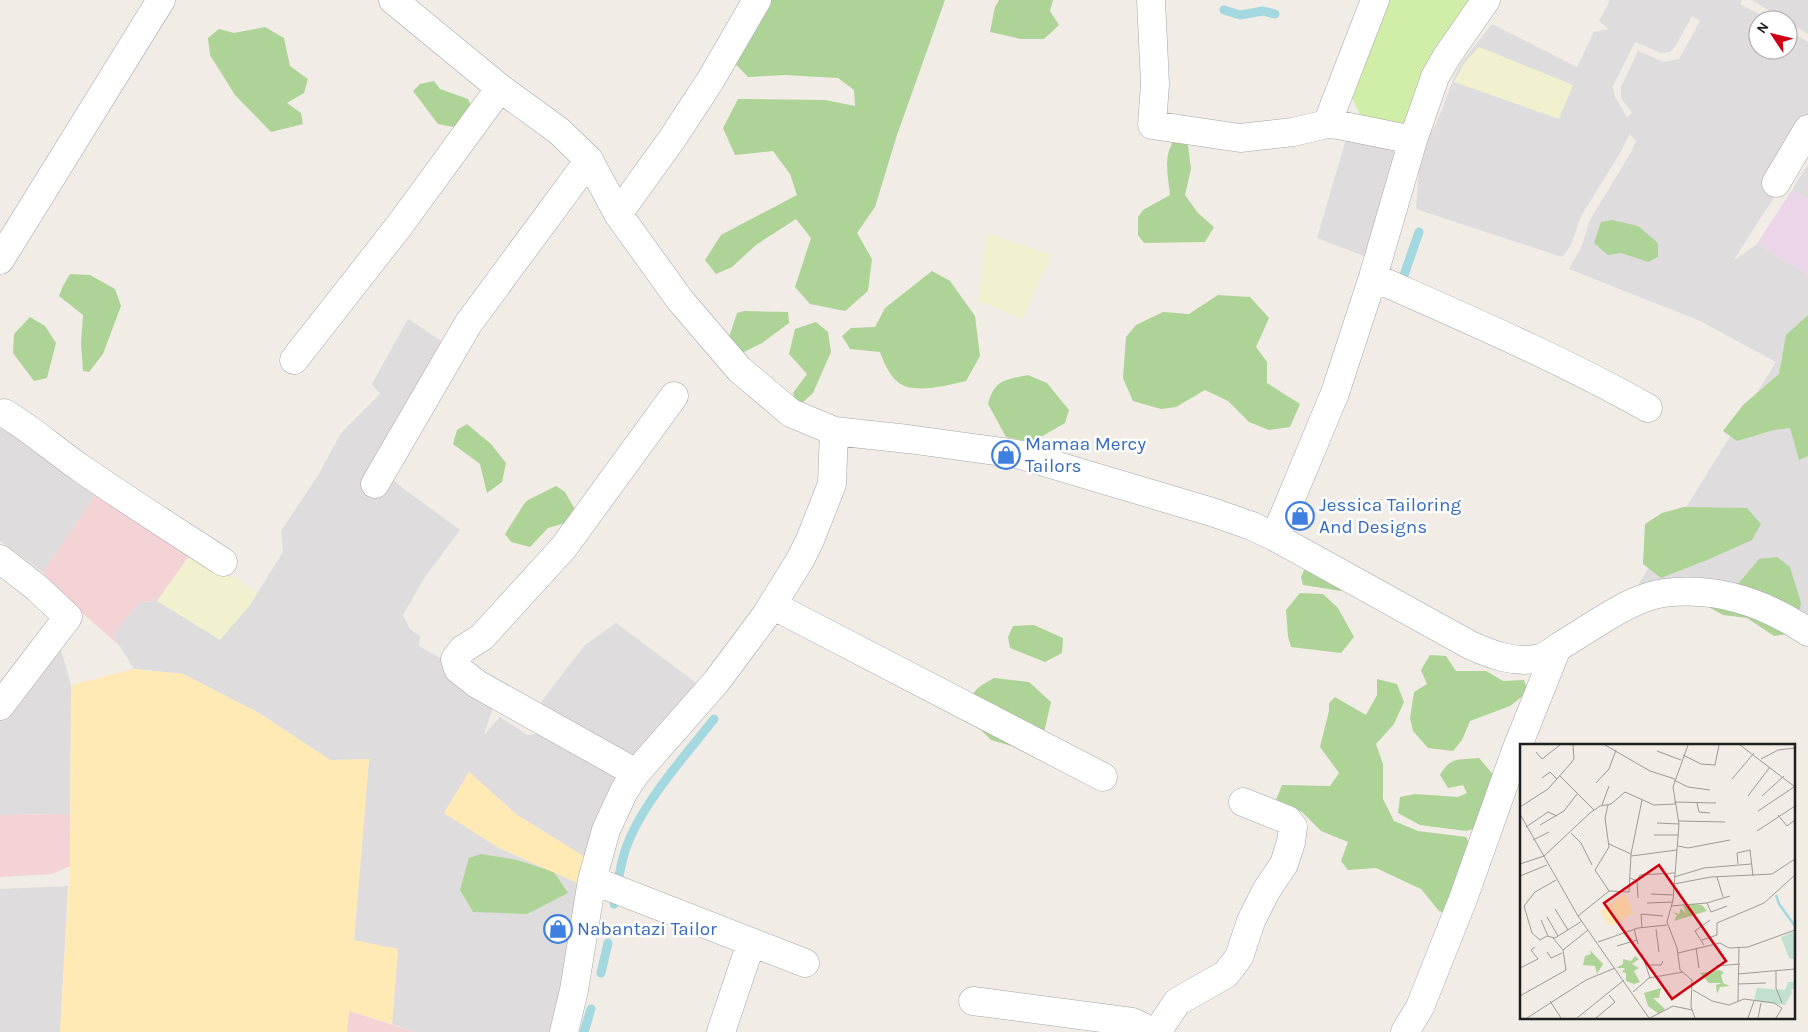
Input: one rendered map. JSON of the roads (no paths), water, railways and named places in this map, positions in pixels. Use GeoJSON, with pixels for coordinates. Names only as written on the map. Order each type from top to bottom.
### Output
{"type":"FeatureCollection","features":[{"type":"Feature","properties":{"kind":"street"},"geometry":{"type":"LineString","coordinates":[[0,260],[161,0]]}},
{"type":"Feature","properties":{"kind":"street"},"geometry":{"type":"LineString","coordinates":[[393,0],[500,88],[559,131],[589,160],[618,214],[680,300],[739,369],[791,413],[834,431],[1017,454],[1212,512],[1252,526],[1275,537],[1487,653],[1508,659],[1525,660],[1541,658],[1633,602],[1664,593],[1710,593],[1742,598],[1786,617],[1808,632]]}},
{"type":"Feature","properties":{"kind":"street"},"geometry":{"type":"LineString","coordinates":[[618,214],[710,82],[757,0]]}},
{"type":"Feature","properties":{"kind":"street"},"geometry":{"type":"LineString","coordinates":[[1151,0],[1155,84],[1152,125],[1240,138],[1292,132],[1327,124],[1339,124],[1413,140]]}},
{"type":"Feature","properties":{"kind":"street"},"geometry":{"type":"LineString","coordinates":[[1327,124],[1374,0]]}},
{"type":"Feature","properties":{"kind":"street"},"geometry":{"type":"LineString","coordinates":[[1275,537],[1335,392],[1373,277],[1413,140],[1441,66],[1486,0]]}},
{"type":"Feature","properties":{"kind":"street"},"geometry":{"type":"LineString","coordinates":[[294,360],[399,226],[500,88]]}},
{"type":"Feature","properties":{"kind":"street"},"geometry":{"type":"LineString","coordinates":[[1776,183],[1808,129]]}},
{"type":"Feature","properties":{"kind":"street"},"geometry":{"type":"LineString","coordinates":[[375,484],[468,324],[589,160]]}},
{"type":"Feature","properties":{"kind":"street"},"geometry":{"type":"LineString","coordinates":[[1373,277],[1532,348],[1648,408]]}},
{"type":"Feature","properties":{"kind":"street"},"geometry":{"type":"LineString","coordinates":[[636,773],[477,684],[458,670],[455,660],[463,649],[482,637],[564,547],[674,396]]}},
{"type":"Feature","properties":{"kind":"street"},"geometry":{"type":"LineString","coordinates":[[1,413],[22,423],[43,441],[82,469],[223,562]]}},
{"type":"Feature","properties":{"kind":"street"},"geometry":{"type":"LineString","coordinates":[[564,1032],[574,990],[592,880],[606,830],[624,791],[636,773],[716,682],[766,616],[807,547],[832,484],[834,431]]}},
{"type":"Feature","properties":{"kind":"street"},"geometry":{"type":"LineString","coordinates":[[0,559],[36,587],[68,616],[0,706]]}},
{"type":"Feature","properties":{"kind":"street"},"geometry":{"type":"LineString","coordinates":[[772,605],[1103,777]]}},
{"type":"Feature","properties":{"kind":"street"},"geometry":{"type":"LineString","coordinates":[[1405,1032],[1420,1007],[1452,927],[1515,753],[1557,648]]}},
{"type":"Feature","properties":{"kind":"street"},"geometry":{"type":"LineString","coordinates":[[1157,1032],[1177,1002],[1226,974],[1239,957],[1251,921],[1266,891],[1284,864],[1291,842],[1293,827],[1288,820],[1243,802]]}},
{"type":"Feature","properties":{"kind":"street"},"geometry":{"type":"LineString","coordinates":[[592,880],[805,963]]}},
{"type":"Feature","properties":{"kind":"street"},"geometry":{"type":"LineString","coordinates":[[722,1032],[751,943]]}},
{"type":"Feature","properties":{"kind":"street"},"geometry":{"type":"LineString","coordinates":[[972,1001],[1132,1022],[1149,1032]]}},
{"type":"Feature","properties":{"kind":"waterway"},"geometry":{"type":"LineString","coordinates":[[1224,10],[1240,15],[1263,11],[1275,14]]}},
{"type":"Feature","properties":{"kind":"waterway"},"geometry":{"type":"LineString","coordinates":[[1403,278],[1419,232]]}},
{"type":"Feature","properties":{"kind":"waterway"},"geometry":{"type":"LineString","coordinates":[[614,904],[626,848],[642,814],[665,780],[714,719]]}},
{"type":"Feature","properties":{"kind":"waterway"},"geometry":{"type":"LineString","coordinates":[[601,973],[608,943]]}},
{"type":"Feature","properties":{"kind":"waterway"},"geometry":{"type":"LineString","coordinates":[[584,1032],[591,1009]]}},
{"type":"Feature","properties":{"kind":"place","name":"Mamaa Mercy Tailors"},"geometry":{"type":"Point","coordinates":[1006,455]}},
{"type":"Feature","properties":{"kind":"place","name":"Jessica Tailoring And Designs"},"geometry":{"type":"Point","coordinates":[1300,516]}},
{"type":"Feature","properties":{"kind":"place","name":"Nabantazi Tailor"},"geometry":{"type":"Point","coordinates":[558,929]}}]}
